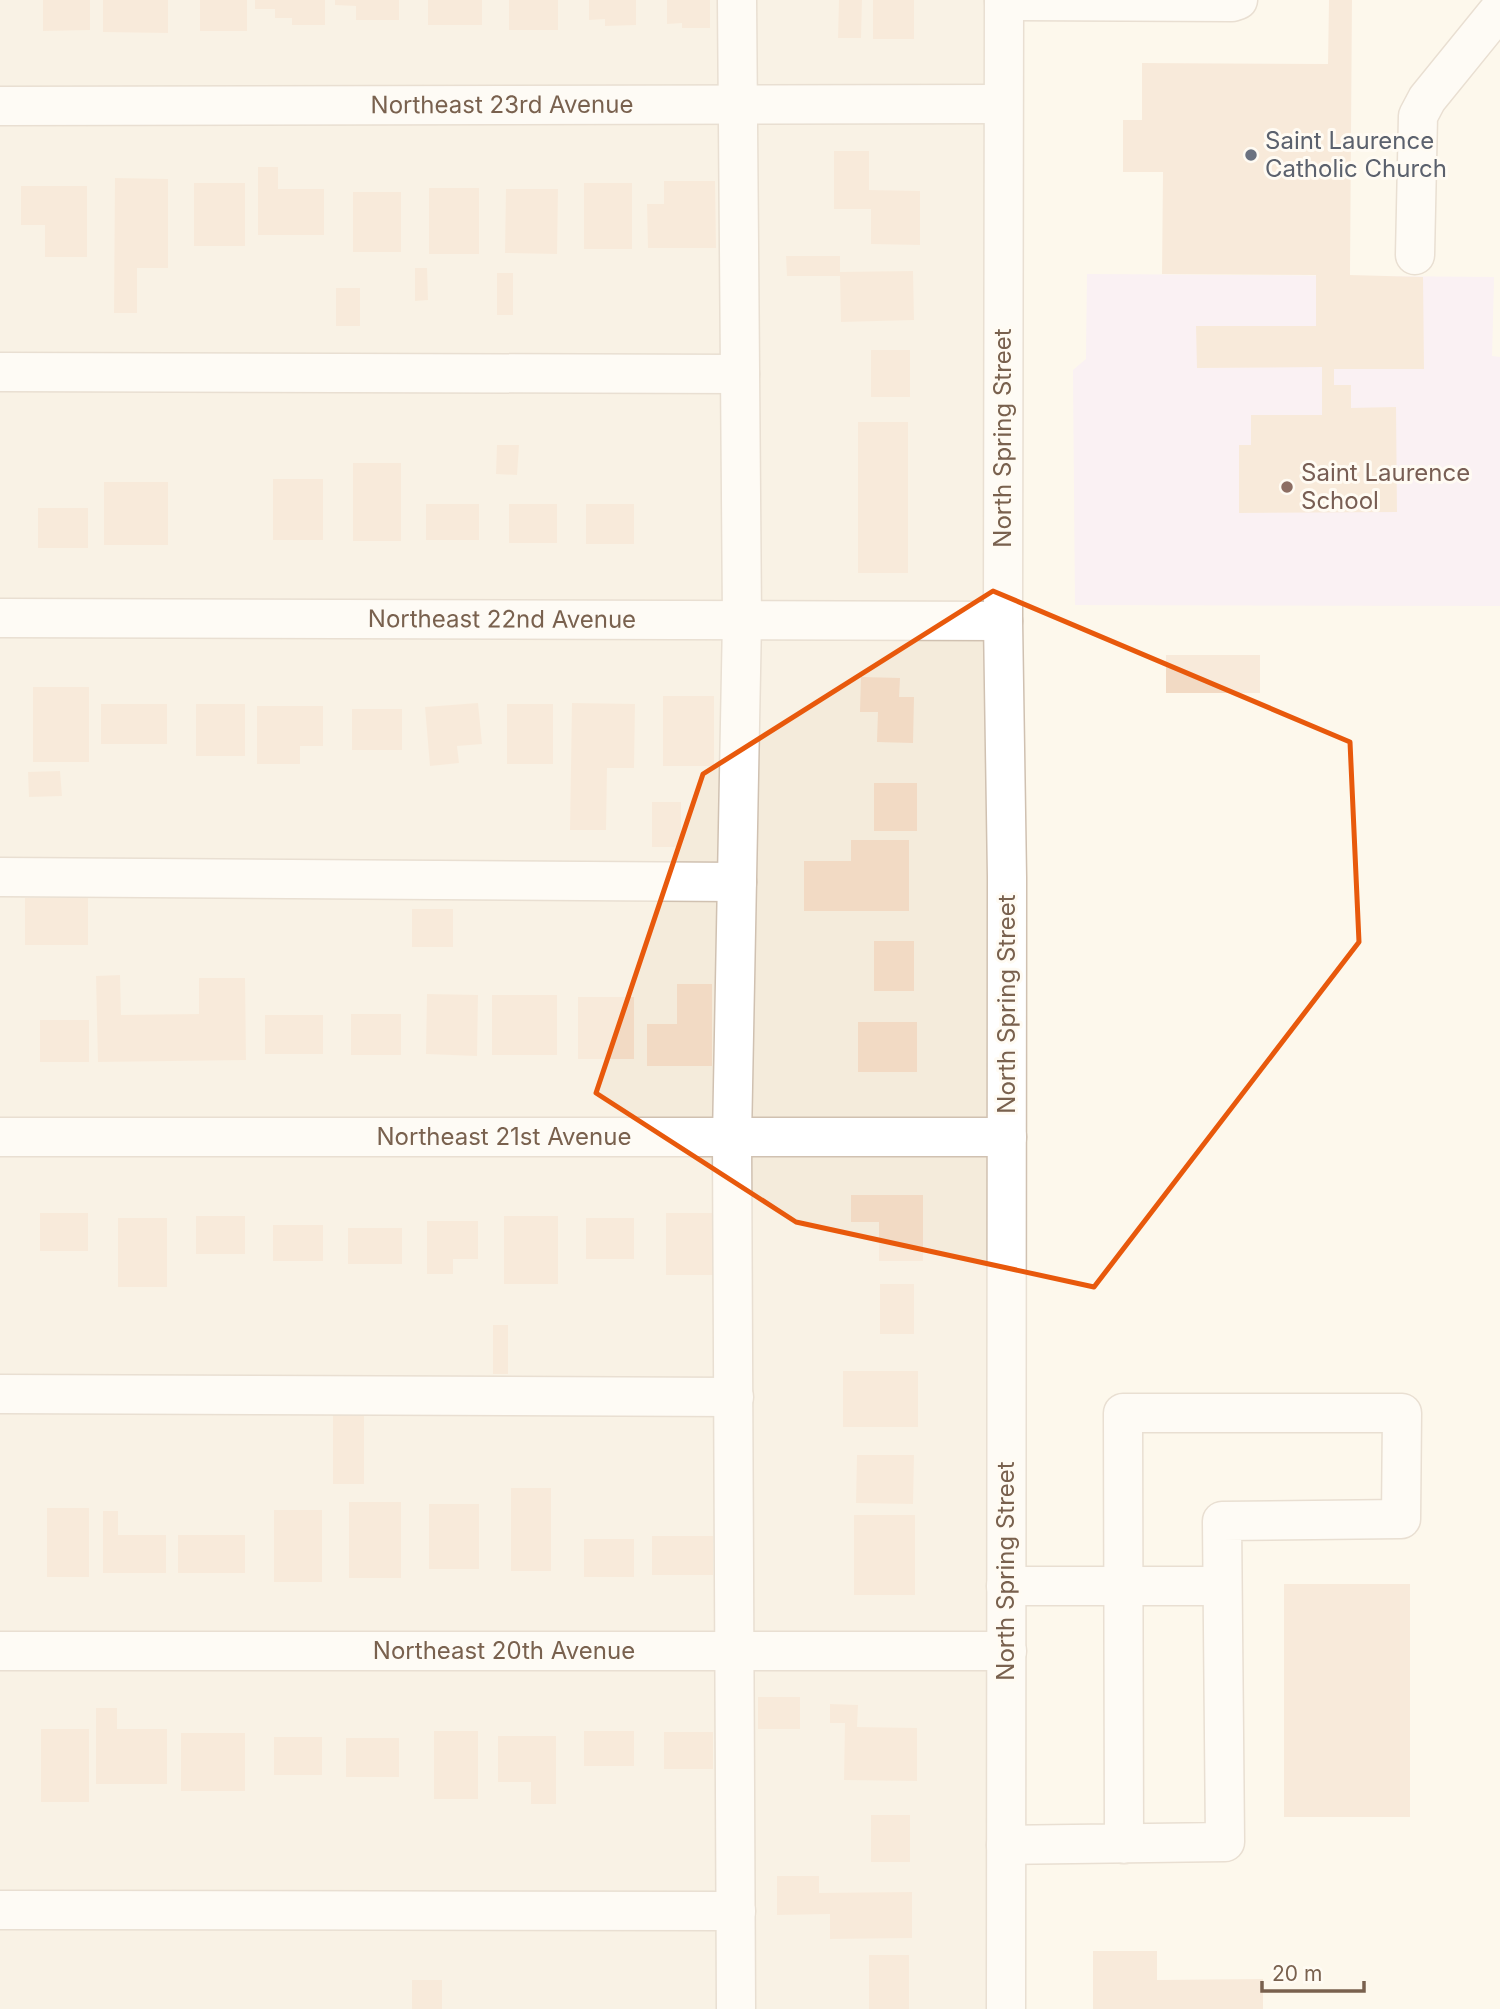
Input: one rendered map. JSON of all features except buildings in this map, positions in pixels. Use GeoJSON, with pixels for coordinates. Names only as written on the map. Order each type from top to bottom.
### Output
{"type":"FeatureCollection","features":[{"type":"Feature","properties":{"kind":"street"},"geometry":{"type":"LineString","coordinates":[[736,2009],[732,1138],[741,620],[737,0]]}},
{"type":"Feature","properties":{"kind":"street"},"geometry":{"type":"LineString","coordinates":[[1004,1],[1238,0]]}},
{"type":"Feature","properties":{"kind":"street","name":"North Spring Street"},"geometry":{"type":"LineString","coordinates":[[1004,1],[1003,621],[1007,877],[1006,2009]]}},
{"type":"Feature","properties":{"kind":"street"},"geometry":{"type":"LineString","coordinates":[[1415,255],[1418,116],[1427,99],[1500,9]]}},
{"type":"Feature","properties":{"kind":"street","name":"Northeast 23rd Avenue"},"geometry":{"type":"LineString","coordinates":[[0,106],[1003,104]]}},
{"type":"Feature","properties":{"kind":"street"},"geometry":{"type":"LineString","coordinates":[[0,372],[740,374]]}},
{"type":"Feature","properties":{"kind":"street","name":"Northeast 22nd Avenue"},"geometry":{"type":"LineString","coordinates":[[0,618],[1003,621]]}},
{"type":"Feature","properties":{"kind":"street"},"geometry":{"type":"LineString","coordinates":[[0,877],[737,882]]}},
{"type":"Feature","properties":{"kind":"street","name":"Northeast 21st Avenue"},"geometry":{"type":"LineString","coordinates":[[0,1137],[1007,1137]]}},
{"type":"Feature","properties":{"kind":"street"},"geometry":{"type":"LineString","coordinates":[[0,1394],[734,1397]]}},
{"type":"Feature","properties":{"kind":"street"},"geometry":{"type":"LineString","coordinates":[[1006,1845],[1124,1844],[1225,1842],[1222,1521],[1401,1519],[1402,1413],[1124,1413],[1124,1844]]}},
{"type":"Feature","properties":{"kind":"street"},"geometry":{"type":"LineString","coordinates":[[1006,1586],[1222,1586]]}},
{"type":"Feature","properties":{"kind":"street","name":"Northeast 20th Avenue"},"geometry":{"type":"LineString","coordinates":[[0,1651],[1007,1651]]}},
{"type":"Feature","properties":{"kind":"street"},"geometry":{"type":"LineString","coordinates":[[0,1910],[736,1910]]}},
{"type":"Feature","properties":{"kind":"highlighted area"},"geometry":{"type":"Polygon","coordinates":[[[993,591],[1350,742],[1359,942],[1094,1287],[796,1222],[596,1093],[703,774],[993,591]]]}},
{"type":"Feature","properties":{"kind":"shaded area"},"geometry":{"type":"Polygon","coordinates":[[[0,0],[1018,0],[1026,2009],[0,2009],[0,0]]]}},
{"type":"Feature","properties":{"kind":"shaded area","name":"Saint Laurence School"},"geometry":{"type":"Polygon","coordinates":[[[1087,274],[1494,277],[1492,356],[1500,357],[1500,606],[1075,605],[1073,370],[1086,359],[1087,274]]]}},
{"type":"Feature","properties":{"kind":"place","name":"Saint Laurence Catholic Church"},"geometry":{"type":"Point","coordinates":[1251,155]}},
{"type":"Feature","properties":{"kind":"place","name":"Saint Laurence School"},"geometry":{"type":"Point","coordinates":[1287,487]}}]}
